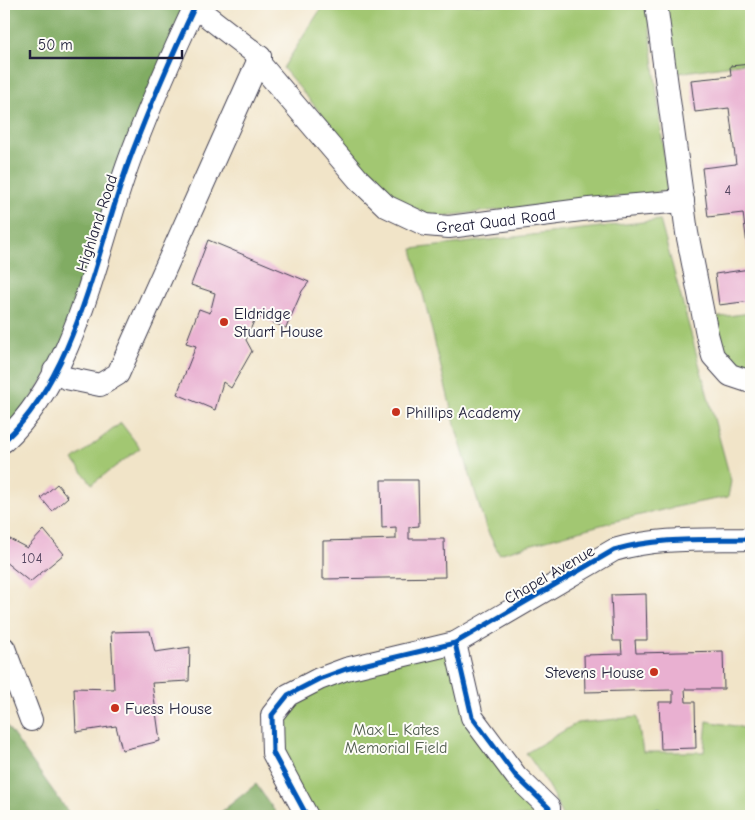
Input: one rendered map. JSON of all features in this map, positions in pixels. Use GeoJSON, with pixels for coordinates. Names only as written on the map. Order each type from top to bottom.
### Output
{"type":"FeatureCollection","features":[{"type":"Feature","properties":{"kind":"street"},"geometry":{"type":"LineString","coordinates":[[656,4],[683,201],[700,307],[713,356],[730,375],[751,382]]}},
{"type":"Feature","properties":{"kind":"street","name":"Great Quad Road"},"geometry":{"type":"LineString","coordinates":[[195,5],[260,57],[260,64],[358,179],[386,206],[426,225],[448,227],[589,209],[683,201]]}},
{"type":"Feature","properties":{"kind":"street","name":"Highland Road"},"geometry":{"type":"LineString","coordinates":[[4,441],[15,431],[44,392],[72,335],[131,154],[195,5]]}},
{"type":"Feature","properties":{"kind":"street"},"geometry":{"type":"LineString","coordinates":[[54,372],[66,378],[100,385],[118,374],[260,57]]}},
{"type":"Feature","properties":{"kind":"street","name":"Chapel Avenue"},"geometry":{"type":"LineString","coordinates":[[307,816],[273,753],[272,715],[288,695],[319,679],[346,669],[455,643],[614,550],[635,544],[672,540],[751,539]]}},
{"type":"Feature","properties":{"kind":"street"},"geometry":{"type":"LineString","coordinates":[[455,643],[472,717],[516,776],[549,808],[549,816]]}},
{"type":"Feature","properties":{"kind":"street"},"geometry":{"type":"LineString","coordinates":[[4,648],[31,720]]}},
{"type":"Feature","properties":{"kind":"green space"},"geometry":{"type":"Polygon","coordinates":[[[4,4],[191,4],[72,335],[4,441],[4,4]]]}},
{"type":"Feature","properties":{"kind":"green space"},"geometry":{"type":"Polygon","coordinates":[[[324,4],[647,4],[668,191],[444,216],[428,214],[411,207],[393,196],[368,170],[283,68],[324,4]]]}},
{"type":"Feature","properties":{"kind":"green space"},"geometry":{"type":"Polygon","coordinates":[[[656,4],[751,4],[751,62],[665,75],[656,4]]]}},
{"type":"Feature","properties":{"kind":"green space"},"geometry":{"type":"Polygon","coordinates":[[[660,220],[731,481],[728,497],[670,508],[613,522],[499,554],[486,528],[456,429],[412,249],[660,220]]]}},
{"type":"Feature","properties":{"kind":"green space"},"geometry":{"type":"Polygon","coordinates":[[[751,313],[751,382],[730,375],[704,319],[751,313]]]}},
{"type":"Feature","properties":{"kind":"green space"},"geometry":{"type":"Polygon","coordinates":[[[121,423],[140,448],[92,484],[73,460],[121,423]]]}},
{"type":"Feature","properties":{"kind":"green space","name":"Max L. Kates Memorial Field"},"geometry":{"type":"Polygon","coordinates":[[[455,643],[472,717],[549,816],[307,816],[273,753],[288,695],[455,643]]]}},
{"type":"Feature","properties":{"kind":"green space"},"geometry":{"type":"Polygon","coordinates":[[[637,717],[643,752],[704,752],[707,721],[751,729],[751,816],[693,816],[658,809],[604,816],[562,816],[546,783],[526,753],[577,723],[637,717]]]}},
{"type":"Feature","properties":{"kind":"green space"},"geometry":{"type":"Polygon","coordinates":[[[4,722],[71,816],[4,816],[4,722]]]}},
{"type":"Feature","properties":{"kind":"green space"},"geometry":{"type":"Polygon","coordinates":[[[256,784],[278,816],[216,816],[256,784]]]}},
{"type":"Feature","properties":{"kind":"water"},"geometry":{"type":"Polygon","coordinates":[[[658,809],[693,816],[604,816],[609,814],[658,809]]]}},
{"type":"Feature","properties":{"kind":"building"},"geometry":{"type":"Polygon","coordinates":[[[751,64],[751,301],[719,305],[715,274],[750,269],[743,213],[708,217],[702,168],[736,164],[729,108],[695,112],[691,80],[731,76],[730,66],[751,64]]]}},
{"type":"Feature","properties":{"kind":"building","name":"Eldridge Stuart House"},"geometry":{"type":"Polygon","coordinates":[[[208,240],[309,282],[302,291],[286,328],[256,316],[246,340],[252,351],[231,388],[223,382],[215,410],[177,394],[196,346],[186,343],[199,309],[210,313],[215,293],[191,285],[208,240]]]}},
{"type":"Feature","properties":{"kind":"building"},"geometry":{"type":"Polygon","coordinates":[[[381,480],[418,480],[419,526],[409,527],[409,539],[444,539],[445,577],[323,579],[323,541],[396,539],[396,527],[382,528],[381,480]]]}},
{"type":"Feature","properties":{"kind":"building"},"geometry":{"type":"Polygon","coordinates":[[[57,484],[68,497],[52,511],[41,498],[57,484]]]}},
{"type":"Feature","properties":{"kind":"building"},"geometry":{"type":"Polygon","coordinates":[[[44,530],[64,554],[30,582],[4,561],[4,540],[6,537],[27,548],[44,530]]]}},
{"type":"Feature","properties":{"kind":"building","name":"Stevens House"},"geometry":{"type":"Polygon","coordinates":[[[646,594],[647,640],[635,640],[636,653],[723,651],[724,689],[685,689],[686,702],[695,702],[696,748],[661,749],[659,702],[673,702],[673,690],[585,692],[584,655],[622,654],[621,641],[613,641],[611,595],[646,594]]]}},
{"type":"Feature","properties":{"kind":"building","name":"Fuess House"},"geometry":{"type":"Polygon","coordinates":[[[150,631],[155,652],[190,647],[189,681],[152,683],[160,741],[122,750],[116,726],[76,732],[74,688],[114,689],[111,632],[150,631]]]}},
{"type":"Feature","properties":{"kind":"cycle path"},"geometry":{"type":"LineString","coordinates":[[4,441],[30,412],[51,380],[68,344],[83,306],[132,153],[162,78],[196,4]]}},
{"type":"Feature","properties":{"kind":"cycle path"},"geometry":{"type":"LineString","coordinates":[[307,816],[273,753],[272,715],[288,695],[319,679],[346,669],[455,643],[614,550],[665,541],[751,539]]}},
{"type":"Feature","properties":{"kind":"cycle path"},"geometry":{"type":"LineString","coordinates":[[455,643],[472,717],[516,776],[549,808],[549,816]]}},
{"type":"Feature","properties":{"kind":"place","name":"Eldridge Stuart House"},"geometry":{"type":"Point","coordinates":[224,322]}},
{"type":"Feature","properties":{"kind":"place","name":"Phillips Academy"},"geometry":{"type":"Point","coordinates":[396,412]}},
{"type":"Feature","properties":{"kind":"place","name":"Stevens House"},"geometry":{"type":"Point","coordinates":[654,672]}},
{"type":"Feature","properties":{"kind":"place","name":"Fuess House"},"geometry":{"type":"Point","coordinates":[115,708]}}]}
